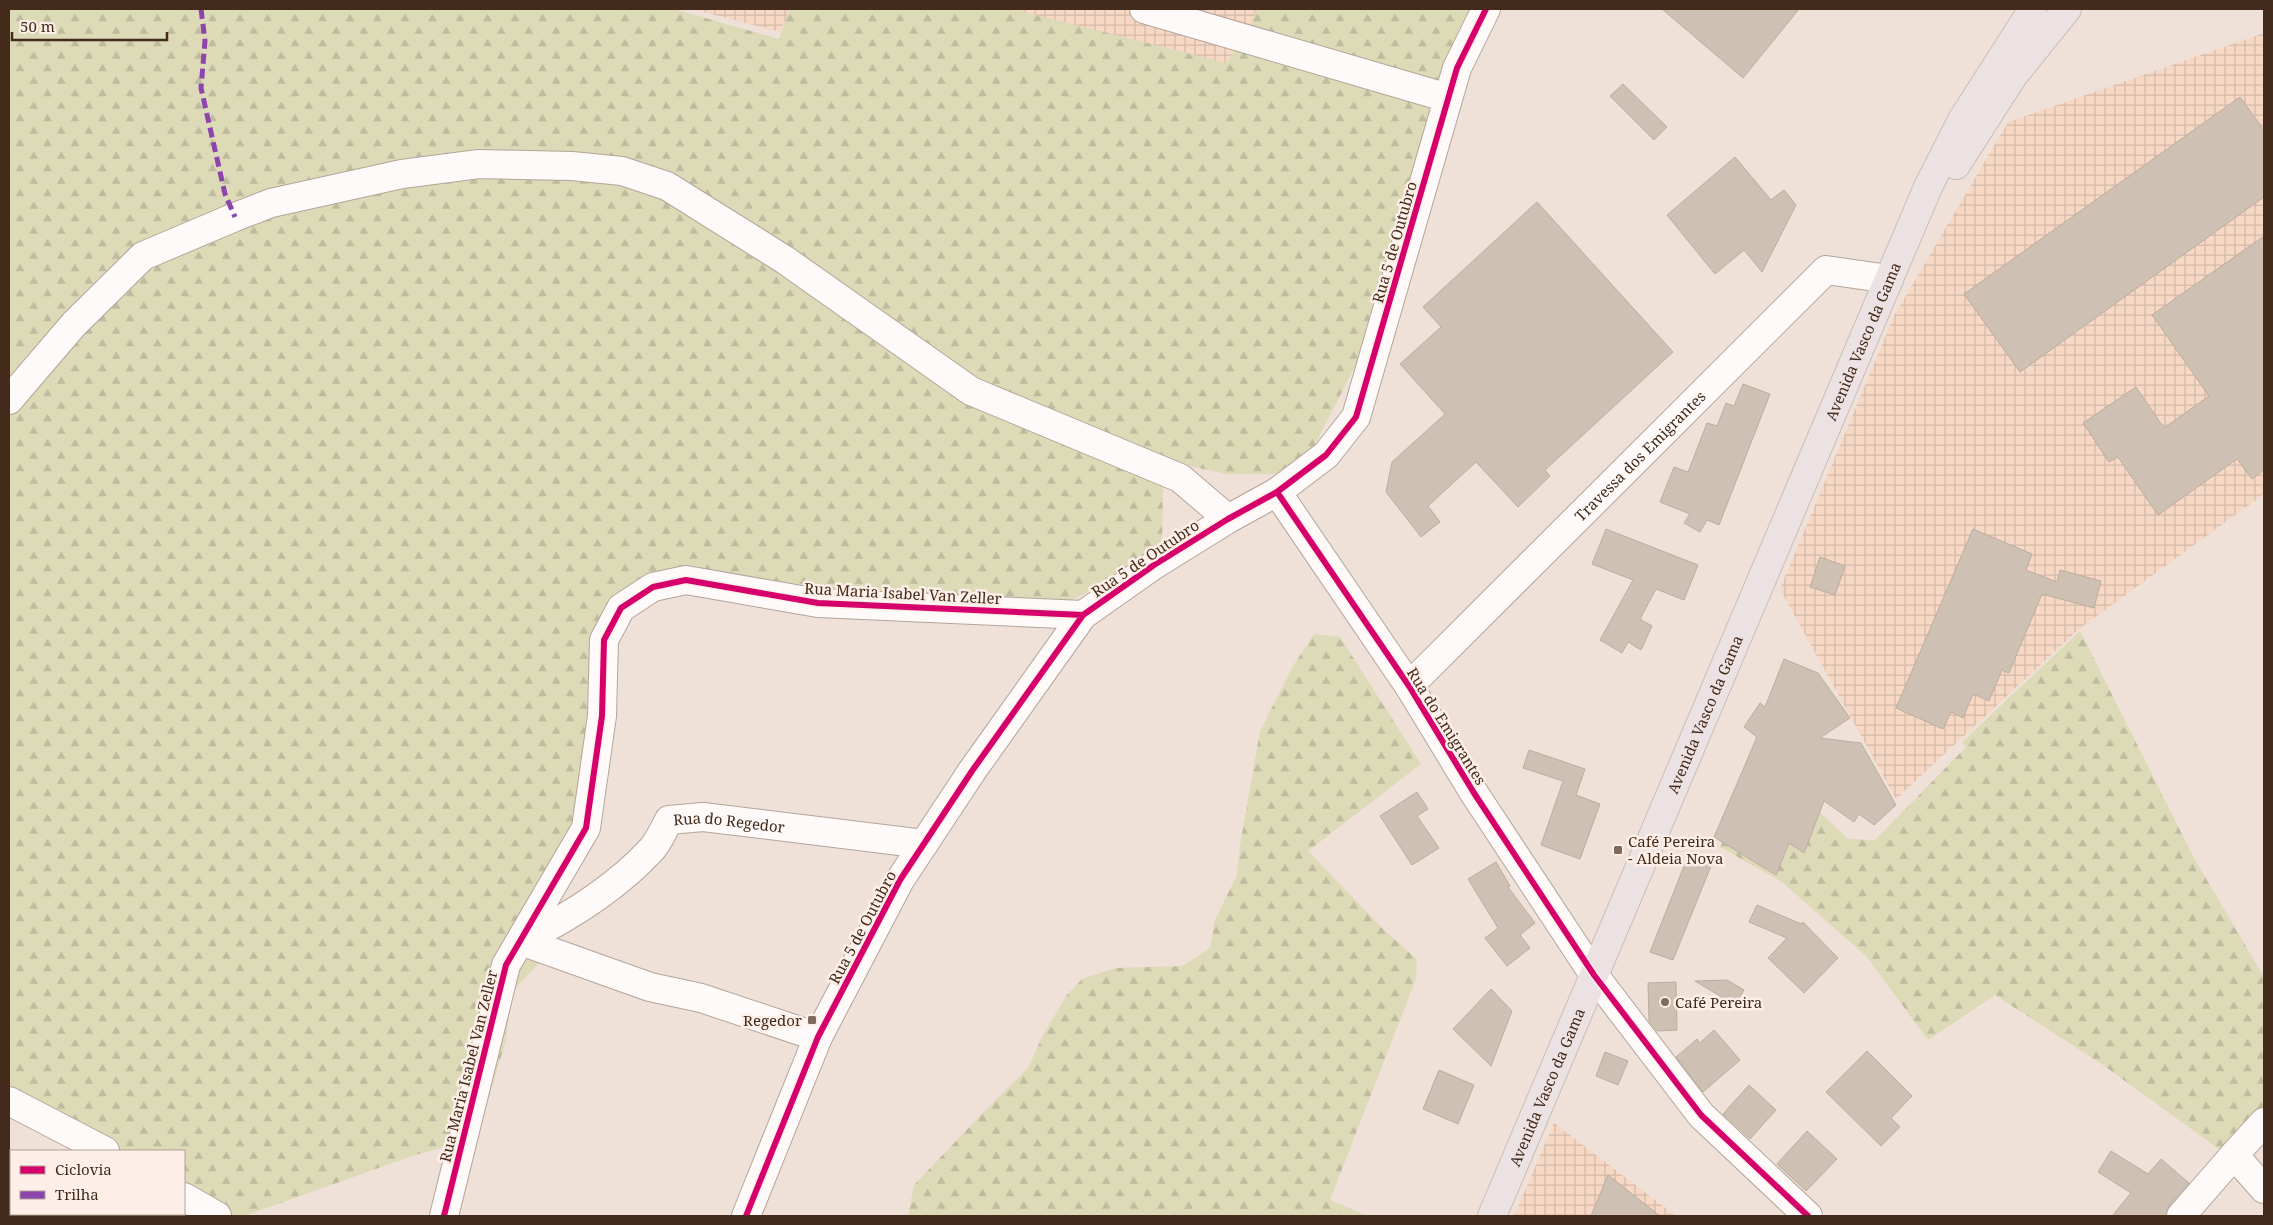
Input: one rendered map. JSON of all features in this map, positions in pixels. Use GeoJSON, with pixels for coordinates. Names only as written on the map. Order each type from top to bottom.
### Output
{"type":"FeatureCollection","features":[{"type":"Feature","properties":{"kind":"main road"},"geometry":{"type":"LineString","coordinates":[[1962,120],[1994,44],[2019,9]]}},
{"type":"Feature","properties":{"kind":"main road","name":"Avenida Vasco da Gama"},"geometry":{"type":"LineString","coordinates":[[1492,1216],[1928,187],[1962,120],[2033,9]]}},
{"type":"Feature","properties":{"kind":"main road","name":"Avenida Vasco da Gama"},"geometry":{"type":"LineString","coordinates":[[1918,213],[1954,168],[2013,76],[2067,9]]}},
{"type":"Feature","properties":{"kind":"street"},"geometry":{"type":"LineString","coordinates":[[1144,9],[1448,98]]}},
{"type":"Feature","properties":{"kind":"street","name":"Rua 5 de Outubro"},"geometry":{"type":"LineString","coordinates":[[746,1216],[818,1036],[900,880],[972,772],[1084,614],[1154,565],[1228,519],[1277,492],[1326,455],[1356,417],[1457,68],[1486,9]]}},
{"type":"Feature","properties":{"kind":"street"},"geometry":{"type":"LineString","coordinates":[[9,400],[74,324],[143,256],[226,221],[271,204],[402,174],[478,164],[572,166],[622,172],[667,186],[785,260],[971,391],[1180,478],[1228,519]]}},
{"type":"Feature","properties":{"kind":"street","name":"Travessa dos Emigrantes"},"geometry":{"type":"LineString","coordinates":[[1409,686],[1826,270],[1889,279]]}},
{"type":"Feature","properties":{"kind":"street","name":"Rua do Emigrantes"},"geometry":{"type":"LineString","coordinates":[[1277,492],[1409,686],[1474,793],[1594,975],[1701,1115],[1808,1216]]}},
{"type":"Feature","properties":{"kind":"street","name":"Rua Maria Isabel Van Zeller"},"geometry":{"type":"LineString","coordinates":[[444,1216],[506,965],[586,828],[602,716],[604,640],[621,608],[653,587],[686,580],[818,603],[1084,614]]}},
{"type":"Feature","properties":{"kind":"street","name":"Rua do Regedor"},"geometry":{"type":"LineString","coordinates":[[521,940],[561,922],[618,880],[652,848],[669,820],[703,817],[924,844]]}},
{"type":"Feature","properties":{"kind":"street"},"geometry":{"type":"LineString","coordinates":[[521,940],[650,988],[701,998],[818,1036]]}},
{"type":"Feature","properties":{"kind":"street"},"geometry":{"type":"LineString","coordinates":[[9,1101],[89,1147]]}},
{"type":"Feature","properties":{"kind":"street"},"geometry":{"type":"LineString","coordinates":[[2181,1216],[2264,1122]]}},
{"type":"Feature","properties":{"kind":"street"},"geometry":{"type":"LineString","coordinates":[[2234,1155],[2264,1189]]}},
{"type":"Feature","properties":{"kind":"street"},"geometry":{"type":"LineString","coordinates":[[185,1198],[217,1216]]}},
{"type":"Feature","properties":{"kind":"shaded area"},"geometry":{"type":"Polygon","coordinates":[[[692,9],[790,9],[780,32],[692,9]]]}},
{"type":"Feature","properties":{"kind":"shaded area"},"geometry":{"type":"Polygon","coordinates":[[[955,9],[1348,9],[1317,115],[955,9]]]}},
{"type":"Feature","properties":{"kind":"shaded area"},"geometry":{"type":"Polygon","coordinates":[[[2264,33],[2264,494],[2079,629],[1896,799],[1780,589],[1894,316],[2008,122],[2264,33]]]}},
{"type":"Feature","properties":{"kind":"shaded area"},"geometry":{"type":"Polygon","coordinates":[[[1554,1123],[1676,1216],[1514,1216],[1554,1123]]]}},
{"type":"Feature","properties":{"kind":"green space"},"geometry":{"type":"Polygon","coordinates":[[[9,9],[674,9],[779,39],[789,9],[1013,9],[1226,63],[1249,29],[1257,9],[1496,9],[1474,42],[1367,343],[1312,450],[1288,474],[1227,474],[1180,464],[1163,482],[1162,552],[1074,599],[1003,618],[691,590],[648,596],[611,630],[581,807],[554,929],[539,963],[513,991],[505,1044],[476,1139],[415,1155],[244,1216],[190,1216],[185,1214],[185,1150],[94,1150],[9,1102],[9,9]]]}},
{"type":"Feature","properties":{"kind":"green space"},"geometry":{"type":"Polygon","coordinates":[[[2080,631],[2194,858],[2264,977],[2264,1106],[2220,1150],[2103,1065],[1995,995],[1928,1040],[1867,957],[1782,882],[1720,847],[1757,752],[1848,839],[1875,840],[1966,747],[1962,742],[2080,631]]]}},
{"type":"Feature","properties":{"kind":"green space"},"geometry":{"type":"Polygon","coordinates":[[[1314,634],[1340,637],[1421,764],[1308,851],[1385,931],[1417,959],[1416,979],[1330,1200],[1368,1216],[908,1216],[914,1185],[1028,1068],[1044,1033],[1067,995],[1082,979],[1115,968],[1183,966],[1210,948],[1215,920],[1237,875],[1240,845],[1260,731],[1293,666],[1314,634]]]}},
{"type":"Feature","properties":{"kind":"building"},"geometry":{"type":"Polygon","coordinates":[[[1662,9],[1799,9],[1743,78],[1662,9]]]}},
{"type":"Feature","properties":{"kind":"building"},"geometry":{"type":"Polygon","coordinates":[[[1623,84],[1667,127],[1654,140],[1610,96],[1623,84]]]}},
{"type":"Feature","properties":{"kind":"building"},"geometry":{"type":"Polygon","coordinates":[[[2240,97],[2264,130],[2264,197],[2020,372],[1964,294],[2240,97]]]}},
{"type":"Feature","properties":{"kind":"building"},"geometry":{"type":"Polygon","coordinates":[[[1735,157],[1771,200],[1784,190],[1796,205],[1762,272],[1744,250],[1715,274],[1667,215],[1735,157]]]}},
{"type":"Feature","properties":{"kind":"building"},"geometry":{"type":"Polygon","coordinates":[[[1537,202],[1673,352],[1545,470],[1550,476],[1518,507],[1476,462],[1428,506],[1440,522],[1421,537],[1386,492],[1392,462],[1445,414],[1400,364],[1441,327],[1423,307],[1537,202]]]}},
{"type":"Feature","properties":{"kind":"building"},"geometry":{"type":"Polygon","coordinates":[[[2264,236],[2264,470],[2252,479],[2237,459],[2158,515],[2118,457],[2109,462],[2083,423],[2136,387],[2164,428],[2209,396],[2152,315],[2264,236]]]}},
{"type":"Feature","properties":{"kind":"building"},"geometry":{"type":"Polygon","coordinates":[[[1743,384],[1770,394],[1719,525],[1707,520],[1700,532],[1684,523],[1690,514],[1660,502],[1674,467],[1688,472],[1707,423],[1717,426],[1726,403],[1734,406],[1743,384]]]}},
{"type":"Feature","properties":{"kind":"building"},"geometry":{"type":"Polygon","coordinates":[[[1606,529],[1698,565],[1684,600],[1656,589],[1640,619],[1652,626],[1641,650],[1628,642],[1622,653],[1600,640],[1633,580],[1592,564],[1606,529]]]}},
{"type":"Feature","properties":{"kind":"building"},"geometry":{"type":"Polygon","coordinates":[[[1973,529],[2032,554],[2026,570],[2057,582],[2060,570],[2101,581],[2094,608],[2042,594],[2009,673],[2002,670],[1989,701],[1973,694],[1963,718],[1951,712],[1943,729],[1896,708],[1973,529]]]}},
{"type":"Feature","properties":{"kind":"building"},"geometry":{"type":"Polygon","coordinates":[[[1820,557],[1845,566],[1835,595],[1810,587],[1820,557]]]}},
{"type":"Feature","properties":{"kind":"building"},"geometry":{"type":"Polygon","coordinates":[[[1784,659],[1818,673],[1850,718],[1820,738],[1861,743],[1896,805],[1874,825],[1859,814],[1854,822],[1824,801],[1804,853],[1789,843],[1776,875],[1714,837],[1757,737],[1744,727],[1760,703],[1765,707],[1784,659]]]}},
{"type":"Feature","properties":{"kind":"building"},"geometry":{"type":"Polygon","coordinates":[[[1529,750],[1585,769],[1576,795],[1600,804],[1580,859],[1541,845],[1563,781],[1523,768],[1529,750]]]}},
{"type":"Feature","properties":{"kind":"building"},"geometry":{"type":"Polygon","coordinates":[[[1417,792],[1428,809],[1417,816],[1439,848],[1412,865],[1380,816],[1417,792]]]}},
{"type":"Feature","properties":{"kind":"building"},"geometry":{"type":"Polygon","coordinates":[[[1688,856],[1711,866],[1673,960],[1650,952],[1688,856]]]}},
{"type":"Feature","properties":{"kind":"building"},"geometry":{"type":"Polygon","coordinates":[[[1496,862],[1510,886],[1508,887],[1535,923],[1520,935],[1530,948],[1507,966],[1485,938],[1498,928],[1468,879],[1496,862]]]}},
{"type":"Feature","properties":{"kind":"building"},"geometry":{"type":"Polygon","coordinates":[[[1757,905],[1801,924],[1803,922],[1838,958],[1804,993],[1768,958],[1787,938],[1749,922],[1757,905]]]}},
{"type":"Feature","properties":{"kind":"building"},"geometry":{"type":"Polygon","coordinates":[[[1727,980],[1744,990],[1735,1005],[1695,981],[1727,980]]]}},
{"type":"Feature","properties":{"kind":"building"},"geometry":{"type":"Polygon","coordinates":[[[1676,982],[1677,1030],[1657,1031],[1649,1021],[1648,983],[1676,982]]]}},
{"type":"Feature","properties":{"kind":"building"},"geometry":{"type":"Polygon","coordinates":[[[1491,989],[1512,1011],[1491,1066],[1453,1029],[1491,989]]]}},
{"type":"Feature","properties":{"kind":"building"},"geometry":{"type":"Polygon","coordinates":[[[1714,1030],[1740,1060],[1703,1092],[1676,1057],[1697,1039],[1700,1043],[1714,1030]]]}},
{"type":"Feature","properties":{"kind":"building"},"geometry":{"type":"Polygon","coordinates":[[[1867,1051],[1912,1096],[1891,1118],[1900,1127],[1881,1146],[1826,1092],[1867,1051]]]}},
{"type":"Feature","properties":{"kind":"building"},"geometry":{"type":"Polygon","coordinates":[[[1605,1052],[1628,1061],[1618,1085],[1596,1076],[1605,1052]]]}},
{"type":"Feature","properties":{"kind":"building"},"geometry":{"type":"Polygon","coordinates":[[[1439,1070],[1474,1085],[1458,1124],[1423,1109],[1439,1070]]]}},
{"type":"Feature","properties":{"kind":"building"},"geometry":{"type":"Polygon","coordinates":[[[1749,1085],[1776,1110],[1750,1139],[1723,1114],[1749,1085]]]}},
{"type":"Feature","properties":{"kind":"building"},"geometry":{"type":"Polygon","coordinates":[[[1807,1131],[1837,1159],[1806,1191],[1777,1164],[1807,1131]]]}},
{"type":"Feature","properties":{"kind":"building"},"geometry":{"type":"Polygon","coordinates":[[[2111,1151],[2148,1174],[2161,1159],[2189,1183],[2169,1206],[2166,1216],[2112,1216],[2131,1193],[2098,1172],[2111,1151]]]}},
{"type":"Feature","properties":{"kind":"building"},"geometry":{"type":"Polygon","coordinates":[[[1608,1175],[1660,1216],[1591,1216],[1608,1175]]]}},
{"type":"Feature","properties":{"kind":"marked path"},"geometry":{"type":"LineString","coordinates":[[201,9],[205,41],[201,88],[225,194],[235,217]]}},
{"type":"Feature","properties":{"kind":"cycle path"},"geometry":{"type":"LineString","coordinates":[[746,1216],[818,1037],[900,880],[972,771],[1083,615],[1154,565],[1228,519],[1277,492],[1326,455],[1356,417],[1457,68],[1486,9]]}},
{"type":"Feature","properties":{"kind":"cycle path"},"geometry":{"type":"LineString","coordinates":[[1277,492],[1409,686],[1474,793],[1594,975],[1701,1115],[1808,1216]]}},
{"type":"Feature","properties":{"kind":"cycle path"},"geometry":{"type":"LineString","coordinates":[[444,1216],[506,965],[586,828],[602,716],[604,640],[621,608],[653,587],[686,580],[818,603],[1083,615]]}},
{"type":"Feature","properties":{"kind":"place","name":"Café Pereira - Aldeia Nova"},"geometry":{"type":"Point","coordinates":[1618,850]}},
{"type":"Feature","properties":{"kind":"place","name":"Café Pereira"},"geometry":{"type":"Point","coordinates":[1665,1002]}},
{"type":"Feature","properties":{"kind":"place","name":"Regedor"},"geometry":{"type":"Point","coordinates":[812,1020]}}]}
